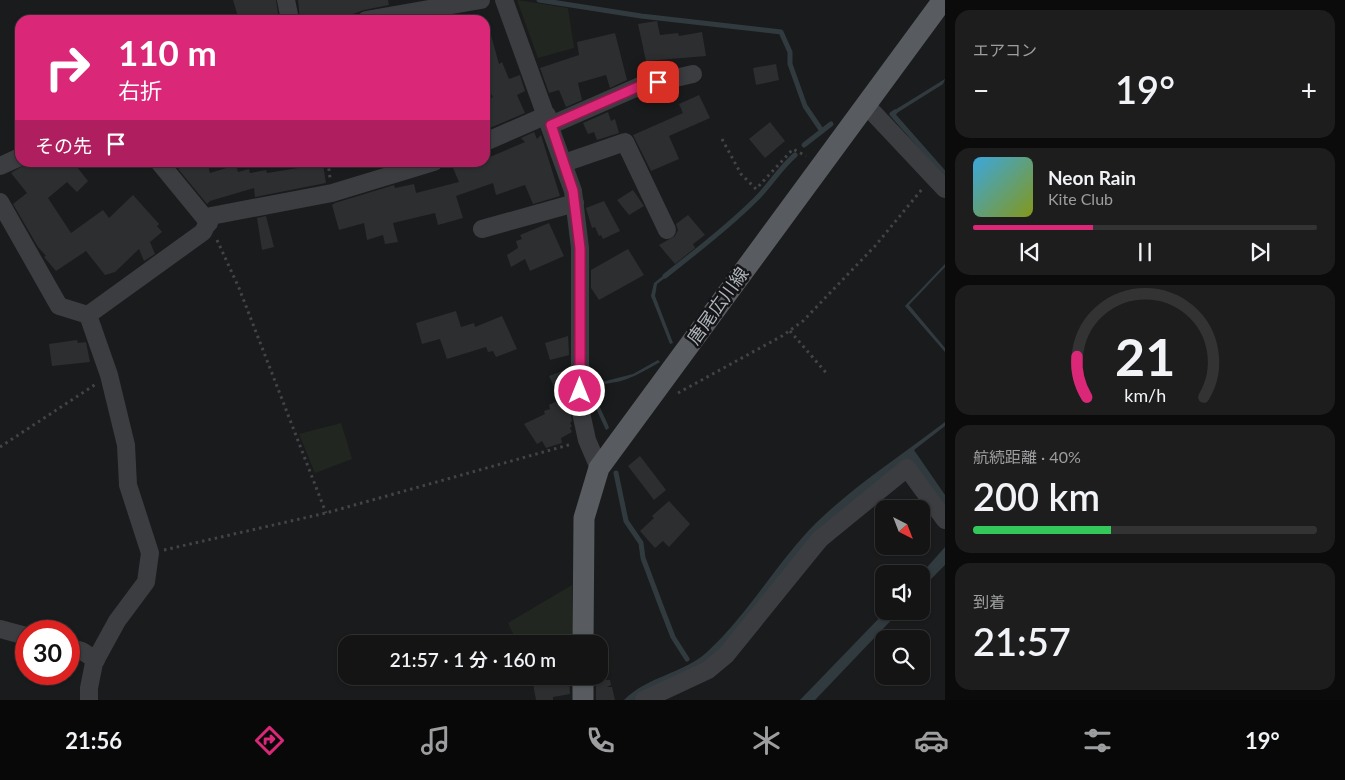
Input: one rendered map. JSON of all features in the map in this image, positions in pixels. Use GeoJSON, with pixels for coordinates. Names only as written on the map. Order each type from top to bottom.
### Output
{"type":"FeatureCollection","features":[{"type":"Feature","properties":{"kind":"main road","name":"唐尾広川線"},"geometry":{"type":"LineString","coordinates":[[583,635],[584,518],[599,468],[943,0]]}},
{"type":"Feature","properties":{"kind":"main road"},"geometry":{"type":"LineString","coordinates":[[583,685],[583,700]]}},
{"type":"Feature","properties":{"kind":"street"},"geometry":{"type":"LineString","coordinates":[[286,0],[289,15]]}},
{"type":"Feature","properties":{"kind":"street"},"geometry":{"type":"LineString","coordinates":[[395,15],[481,0]]}},
{"type":"Feature","properties":{"kind":"street"},"geometry":{"type":"LineString","coordinates":[[504,0],[549,120],[575,203],[580,248],[580,408],[587,440],[599,468]]}},
{"type":"Feature","properties":{"kind":"street"},"geometry":{"type":"LineString","coordinates":[[490,140],[640,86],[693,74]]}},
{"type":"Feature","properties":{"kind":"street"},"geometry":{"type":"LineString","coordinates":[[866,105],[939,182]]}},
{"type":"Feature","properties":{"kind":"street"},"geometry":{"type":"LineString","coordinates":[[564,163],[625,142],[667,230]]}},
{"type":"Feature","properties":{"kind":"street"},"geometry":{"type":"LineString","coordinates":[[0,166],[15,159]]}},
{"type":"Feature","properties":{"kind":"street"},"geometry":{"type":"LineString","coordinates":[[162,167],[209,223]]}},
{"type":"Feature","properties":{"kind":"street"},"geometry":{"type":"LineString","coordinates":[[88,315],[203,232],[211,216],[332,193],[418,167]]}},
{"type":"Feature","properties":{"kind":"street"},"geometry":{"type":"LineString","coordinates":[[0,202],[59,306],[88,315]]}},
{"type":"Feature","properties":{"kind":"street"},"geometry":{"type":"LineString","coordinates":[[482,229],[575,203]]}},
{"type":"Feature","properties":{"kind":"street"},"geometry":{"type":"LineString","coordinates":[[88,315],[108,375],[126,445],[128,485],[150,553],[146,582],[117,621],[96,660],[89,688],[89,700]]}},
{"type":"Feature","properties":{"kind":"street"},"geometry":{"type":"LineString","coordinates":[[644,700],[708,670],[726,654],[820,539],[907,468],[945,520]]}},
{"type":"Feature","properties":{"kind":"street"},"geometry":{"type":"LineString","coordinates":[[2,633],[15,635]]}},
{"type":"Feature","properties":{"kind":"street"},"geometry":{"type":"LineString","coordinates":[[80,650],[96,660]]}},
{"type":"Feature","properties":{"kind":"path"},"geometry":{"type":"LineString","coordinates":[[722,139],[741,174],[756,189],[793,149],[822,165]]}},
{"type":"Feature","properties":{"kind":"path"},"geometry":{"type":"LineString","coordinates":[[670,398],[803,321],[939,182]]}},
{"type":"Feature","properties":{"kind":"path"},"geometry":{"type":"LineString","coordinates":[[209,223],[239,288],[326,513]]}},
{"type":"Feature","properties":{"kind":"path"},"geometry":{"type":"LineString","coordinates":[[790,330],[828,375]]}},
{"type":"Feature","properties":{"kind":"path"},"geometry":{"type":"LineString","coordinates":[[0,447],[108,375]]}},
{"type":"Feature","properties":{"kind":"path"},"geometry":{"type":"LineString","coordinates":[[150,553],[326,513],[587,440]]}},
{"type":"Feature","properties":{"kind":"shaded area"},"geometry":{"type":"Polygon","coordinates":[[[517,0],[568,8],[574,48],[538,58],[517,0]]]}},
{"type":"Feature","properties":{"kind":"shaded area"},"geometry":{"type":"Polygon","coordinates":[[[945,79],[943,84],[892,116],[890,113],[945,79]]]}},
{"type":"Feature","properties":{"kind":"shaded area"},"geometry":{"type":"Polygon","coordinates":[[[945,264],[945,267],[909,305],[945,348],[945,352],[905,306],[945,264]]]}},
{"type":"Feature","properties":{"kind":"shaded area"},"geometry":{"type":"Polygon","coordinates":[[[668,272],[670,274],[657,284],[655,296],[673,343],[670,344],[651,296],[654,283],[668,272]]]}},
{"type":"Feature","properties":{"kind":"shaded area"},"geometry":{"type":"Polygon","coordinates":[[[658,360],[660,362],[635,376],[596,387],[592,390],[608,425],[609,428],[606,430],[587,389],[594,384],[633,374],[658,360]]]}},
{"type":"Feature","properties":{"kind":"shaded area"},"geometry":{"type":"Polygon","coordinates":[[[945,422],[945,426],[914,450],[945,495],[945,507],[909,461],[719,655],[634,700],[624,700],[644,685],[686,666],[706,653],[749,606],[788,555],[816,523],[863,483],[945,422]]]}},
{"type":"Feature","properties":{"kind":"shaded area"},"geometry":{"type":"Polygon","coordinates":[[[341,423],[352,459],[315,473],[299,434],[341,423]]]}},
{"type":"Feature","properties":{"kind":"shaded area"},"geometry":{"type":"Polygon","coordinates":[[[945,547],[945,565],[930,580],[929,565],[945,547]]]}},
{"type":"Feature","properties":{"kind":"shaded area"},"geometry":{"type":"Polygon","coordinates":[[[572,585],[573,635],[514,635],[508,623],[572,585]]]}},
{"type":"Feature","properties":{"kind":"shaded area"},"geometry":{"type":"Polygon","coordinates":[[[877,620],[891,620],[882,630],[875,630],[875,637],[815,700],[800,700],[877,620]]]}},
{"type":"Feature","properties":{"kind":"building"},"geometry":{"type":"Polygon","coordinates":[[[233,0],[276,0],[278,15],[238,15],[233,0]]]}},
{"type":"Feature","properties":{"kind":"building"},"geometry":{"type":"Polygon","coordinates":[[[298,0],[388,0],[389,5],[350,15],[300,15],[298,0]]]}},
{"type":"Feature","properties":{"kind":"building"},"geometry":{"type":"Polygon","coordinates":[[[657,21],[660,35],[678,33],[679,36],[702,32],[706,56],[646,61],[638,24],[657,21]]]}},
{"type":"Feature","properties":{"kind":"building"},"geometry":{"type":"Polygon","coordinates":[[[490,32],[499,64],[502,62],[509,79],[520,75],[525,91],[517,95],[525,113],[490,128],[490,98],[493,97],[490,92],[490,32]]]}},
{"type":"Feature","properties":{"kind":"building"},"geometry":{"type":"Polygon","coordinates":[[[615,33],[627,80],[610,88],[606,75],[578,83],[582,100],[566,107],[559,90],[549,93],[540,68],[579,55],[577,42],[615,33]]]}},
{"type":"Feature","properties":{"kind":"building"},"geometry":{"type":"Polygon","coordinates":[[[776,64],[779,80],[756,85],[753,68],[776,64]]]}},
{"type":"Feature","properties":{"kind":"building"},"geometry":{"type":"Polygon","coordinates":[[[699,95],[710,118],[669,136],[679,159],[651,171],[633,135],[683,113],[679,104],[699,95]]]}},
{"type":"Feature","properties":{"kind":"building"},"geometry":{"type":"Polygon","coordinates":[[[608,112],[611,121],[615,119],[619,133],[597,140],[594,132],[588,134],[583,123],[608,112]]]}},
{"type":"Feature","properties":{"kind":"building"},"geometry":{"type":"Polygon","coordinates":[[[770,122],[785,141],[765,158],[749,139],[770,122]]]}},
{"type":"Feature","properties":{"kind":"building"},"geometry":{"type":"Polygon","coordinates":[[[534,132],[537,139],[541,135],[560,196],[533,204],[525,185],[496,195],[493,183],[456,196],[463,218],[438,225],[435,213],[393,223],[398,242],[385,244],[383,235],[367,240],[364,223],[339,230],[332,205],[335,203],[394,185],[395,188],[414,184],[416,193],[459,182],[453,168],[490,167],[490,157],[525,142],[521,138],[534,132]]]}},
{"type":"Feature","properties":{"kind":"building"},"geometry":{"type":"Polygon","coordinates":[[[21,167],[77,167],[88,181],[77,192],[67,182],[48,198],[71,233],[103,210],[109,218],[133,195],[159,224],[157,226],[162,232],[150,242],[155,254],[144,261],[139,249],[115,272],[105,275],[86,251],[56,271],[44,257],[46,256],[38,247],[13,204],[27,193],[11,173],[21,167]]]}},
{"type":"Feature","properties":{"kind":"building"},"geometry":{"type":"Polygon","coordinates":[[[178,167],[208,167],[210,173],[230,167],[237,167],[238,172],[249,169],[250,173],[266,170],[267,173],[304,167],[323,167],[326,183],[255,197],[254,188],[210,201],[207,204],[178,167]]]}},
{"type":"Feature","properties":{"kind":"building"},"geometry":{"type":"Polygon","coordinates":[[[633,190],[644,206],[629,215],[617,200],[633,190]]]}},
{"type":"Feature","properties":{"kind":"building"},"geometry":{"type":"Polygon","coordinates":[[[604,201],[620,231],[603,239],[601,235],[599,236],[595,227],[592,228],[586,208],[604,201]]]}},
{"type":"Feature","properties":{"kind":"building"},"geometry":{"type":"Polygon","coordinates":[[[688,215],[705,235],[693,244],[695,248],[675,264],[659,245],[675,236],[678,230],[676,224],[688,215]]]}},
{"type":"Feature","properties":{"kind":"building"},"geometry":{"type":"Polygon","coordinates":[[[266,216],[274,247],[262,250],[257,218],[266,216]]]}},
{"type":"Feature","properties":{"kind":"building"},"geometry":{"type":"Polygon","coordinates":[[[549,223],[564,256],[530,271],[525,259],[511,267],[507,255],[518,248],[516,241],[522,239],[520,235],[549,223]]]}},
{"type":"Feature","properties":{"kind":"building"},"geometry":{"type":"Polygon","coordinates":[[[628,249],[644,275],[599,300],[591,288],[591,270],[628,249]]]}},
{"type":"Feature","properties":{"kind":"building"},"geometry":{"type":"Polygon","coordinates":[[[456,311],[461,327],[474,323],[475,327],[502,316],[517,349],[496,357],[493,351],[488,352],[486,347],[447,359],[440,339],[422,344],[416,323],[456,311]]]}},
{"type":"Feature","properties":{"kind":"building"},"geometry":{"type":"Polygon","coordinates":[[[568,336],[569,355],[550,360],[545,343],[568,336]]]}},
{"type":"Feature","properties":{"kind":"building"},"geometry":{"type":"Polygon","coordinates":[[[77,340],[78,343],[86,342],[90,362],[52,366],[49,344],[77,340]]]}},
{"type":"Feature","properties":{"kind":"building"},"geometry":{"type":"Polygon","coordinates":[[[565,370],[569,390],[558,395],[549,376],[565,370]]]}},
{"type":"Feature","properties":{"kind":"building"},"geometry":{"type":"Polygon","coordinates":[[[563,398],[571,416],[572,421],[570,423],[572,426],[570,428],[572,432],[561,438],[562,443],[546,448],[542,441],[537,444],[524,424],[545,414],[544,411],[550,409],[549,405],[563,398]]]}},
{"type":"Feature","properties":{"kind":"building"},"geometry":{"type":"Polygon","coordinates":[[[640,456],[666,490],[654,500],[628,466],[640,456]]]}},
{"type":"Feature","properties":{"kind":"building"},"geometry":{"type":"Polygon","coordinates":[[[669,501],[690,524],[669,547],[663,541],[655,548],[640,531],[654,518],[652,516],[669,501]]]}},
{"type":"Feature","properties":{"kind":"building"},"geometry":{"type":"Polygon","coordinates":[[[608,680],[610,680],[611,685],[607,687],[612,687],[615,700],[596,700],[596,685],[608,685],[608,680]]]}},
{"type":"Feature","properties":{"kind":"building"},"geometry":{"type":"Polygon","coordinates":[[[533,685],[570,685],[570,694],[553,697],[553,700],[536,700],[533,685]]]}},
{"type":"Feature","properties":{"kind":"waterway"},"geometry":{"type":"LineString","coordinates":[[539,0],[641,16],[781,32],[790,52],[790,64],[805,106],[822,131]]}},
{"type":"Feature","properties":{"kind":"waterway"},"geometry":{"type":"LineString","coordinates":[[895,112],[892,114],[945,174]]}},
{"type":"Feature","properties":{"kind":"waterway"},"geometry":{"type":"LineString","coordinates":[[804,145],[831,124]]}},
{"type":"Feature","properties":{"kind":"waterway"},"geometry":{"type":"LineString","coordinates":[[665,276],[743,211],[759,196],[795,155]]}},
{"type":"Feature","properties":{"kind":"waterway"},"geometry":{"type":"LineString","coordinates":[[616,473],[626,521],[641,543],[643,558],[673,637],[687,659]]}},
{"type":"Feature","properties":{"kind":"route"},"geometry":{"type":"LineString","coordinates":[[580,391],[580,248],[573,191],[551,125],[640,86],[658,82]]}}]}
